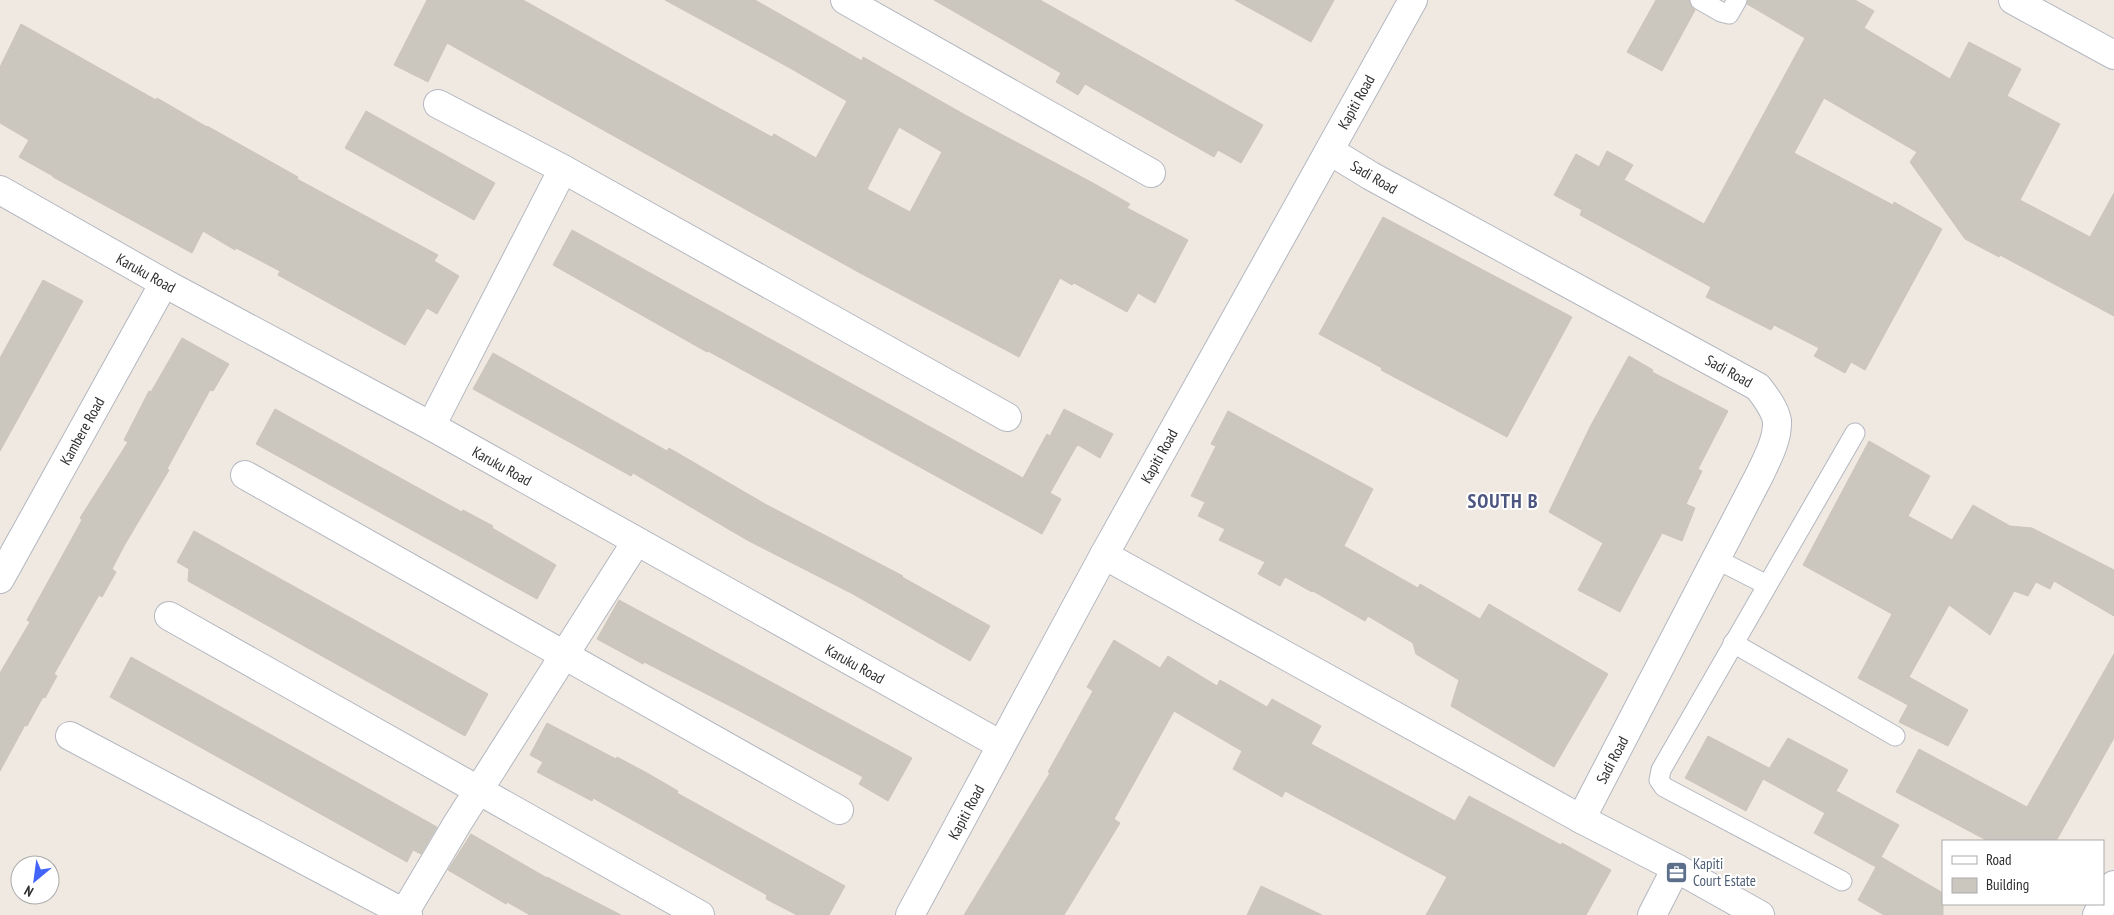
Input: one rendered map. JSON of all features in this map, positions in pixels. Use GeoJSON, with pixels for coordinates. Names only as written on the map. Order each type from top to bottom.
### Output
{"type":"FeatureCollection","features":[{"type":"Feature","properties":{"kind":"street"},"geometry":{"type":"LineString","coordinates":[[845,0],[1151,173]]}},
{"type":"Feature","properties":{"kind":"street","name":"Kapiti Road"},"geometry":{"type":"LineString","coordinates":[[910,915],[1104,556],[1413,0]]}},
{"type":"Feature","properties":{"kind":"street"},"geometry":{"type":"LineString","coordinates":[[2013,0],[2114,55]]}},
{"type":"Feature","properties":{"kind":"street"},"geometry":{"type":"LineString","coordinates":[[438,104],[563,169],[1007,417]]}},
{"type":"Feature","properties":{"kind":"street","name":"Sadi Road"},"geometry":{"type":"LineString","coordinates":[[1330,151],[1371,176],[1758,387],[1769,402],[1777,421],[1773,446],[1581,819]]}},
{"type":"Feature","properties":{"kind":"street"},"geometry":{"type":"LineString","coordinates":[[431,426],[563,169]]}},
{"type":"Feature","properties":{"kind":"street","name":"Karuku Road"},"geometry":{"type":"LineString","coordinates":[[0,190],[164,284],[431,426],[1001,745]]}},
{"type":"Feature","properties":{"kind":"street","name":"Kambere Road"},"geometry":{"type":"LineString","coordinates":[[0,578],[164,284]]}},
{"type":"Feature","properties":{"kind":"street"},"geometry":{"type":"LineString","coordinates":[[245,475],[839,810]]}},
{"type":"Feature","properties":{"kind":"street"},"geometry":{"type":"LineString","coordinates":[[70,736],[405,914],[479,791],[636,542]]}},
{"type":"Feature","properties":{"kind":"street"},"geometry":{"type":"LineString","coordinates":[[1104,556],[1581,819],[1676,868],[1760,915]]}},
{"type":"Feature","properties":{"kind":"street"},"geometry":{"type":"LineString","coordinates":[[170,616],[700,915]]}},
{"type":"Feature","properties":{"kind":"street"},"geometry":{"type":"LineString","coordinates":[[1652,915],[1676,868]]}},
{"type":"Feature","properties":{"kind":"street"},"geometry":{"type":"LineString","coordinates":[[2104,903],[2114,885]]}},
{"type":"Feature","properties":{"kind":"lane"},"geometry":{"type":"LineString","coordinates":[[1700,0],[1721,12],[1729,14],[1737,0]]}},
{"type":"Feature","properties":{"kind":"lane"},"geometry":{"type":"LineString","coordinates":[[1842,882],[1664,787],[1659,780],[1661,770],[1855,433]]}},
{"type":"Feature","properties":{"kind":"lane"},"geometry":{"type":"LineString","coordinates":[[1716,559],[1767,585]]}},
{"type":"Feature","properties":{"kind":"lane"},"geometry":{"type":"LineString","coordinates":[[1733,643],[1895,736]]}},
{"type":"Feature","properties":{"kind":"building"},"geometry":{"type":"Polygon","coordinates":[[[427,0],[523,0],[772,137],[774,134],[816,158],[847,101],[665,0],[755,0],[862,61],[863,57],[967,116],[1093,183],[1130,204],[1127,208],[1188,240],[1155,303],[1138,293],[1127,312],[1074,283],[1072,285],[1060,278],[1019,357],[860,273],[447,43],[428,82],[394,65],[427,0]],[[899,127],[867,189],[910,212],[942,152],[899,127]]]}},
{"type":"Feature","properties":{"kind":"building"},"geometry":{"type":"Polygon","coordinates":[[[934,0],[1040,0],[1263,125],[1241,163],[1218,150],[1214,157],[1085,84],[1078,95],[1056,82],[1061,73],[934,0]]]}},
{"type":"Feature","properties":{"kind":"building"},"geometry":{"type":"Polygon","coordinates":[[[1235,0],[1334,0],[1311,42],[1235,0]]]}},
{"type":"Feature","properties":{"kind":"building"},"geometry":{"type":"Polygon","coordinates":[[[1656,0],[1689,0],[1695,10],[1662,71],[1627,52],[1656,0]]]}},
{"type":"Feature","properties":{"kind":"building"},"geometry":{"type":"Polygon","coordinates":[[[1748,0],[1855,0],[1874,11],[1864,28],[1950,79],[1969,42],[2021,69],[2007,96],[2060,124],[2020,200],[2090,237],[2114,193],[2114,316],[2000,255],[1999,257],[1965,239],[1910,162],[1917,152],[1824,98],[1794,153],[1893,205],[1894,202],[1942,229],[1865,370],[1851,362],[1845,373],[1814,356],[1819,348],[1774,325],[1771,330],[1706,297],[1711,287],[1580,215],[1582,210],[1554,195],[1576,154],[1599,167],[1607,151],[1633,165],[1624,180],[1704,224],[1805,38],[1747,4],[1748,0]]]}},
{"type":"Feature","properties":{"kind":"building"},"geometry":{"type":"Polygon","coordinates":[[[21,24],[298,177],[297,179],[438,255],[434,261],[459,276],[437,314],[427,308],[405,345],[278,275],[280,271],[236,248],[235,250],[203,231],[192,253],[19,157],[29,140],[0,123],[0,67],[21,24]]]}},
{"type":"Feature","properties":{"kind":"building"},"geometry":{"type":"Polygon","coordinates":[[[366,111],[495,183],[474,220],[345,148],[366,111]]]}},
{"type":"Feature","properties":{"kind":"building"},"geometry":{"type":"Polygon","coordinates":[[[1383,217],[1572,317],[1507,437],[1381,370],[1382,368],[1319,334],[1383,217]]]}},
{"type":"Feature","properties":{"kind":"building"},"geometry":{"type":"Polygon","coordinates":[[[572,230],[1023,478],[1047,434],[1050,436],[1064,409],[1113,434],[1100,458],[1078,445],[1076,447],[1050,493],[1061,499],[1042,534],[707,352],[553,265],[572,230]]]}},
{"type":"Feature","properties":{"kind":"building"},"geometry":{"type":"Polygon","coordinates":[[[43,280],[83,301],[0,451],[0,358],[43,280]]]}},
{"type":"Feature","properties":{"kind":"building"},"geometry":{"type":"Polygon","coordinates":[[[182,338],[229,364],[213,391],[210,390],[167,469],[169,470],[112,569],[116,572],[102,597],[99,595],[54,674],[57,676],[45,698],[43,697],[27,726],[25,725],[0,771],[0,673],[30,622],[27,620],[82,520],[80,518],[128,442],[124,440],[149,391],[151,392],[182,338]]]}},
{"type":"Feature","properties":{"kind":"building"},"geometry":{"type":"Polygon","coordinates":[[[493,353],[667,451],[669,448],[765,504],[903,576],[990,626],[970,661],[853,594],[747,540],[633,473],[631,476],[473,389],[493,353]]]}},
{"type":"Feature","properties":{"kind":"building"},"geometry":{"type":"Polygon","coordinates":[[[1629,356],[1653,370],[1652,372],[1728,411],[1698,469],[1702,471],[1686,504],[1695,508],[1682,541],[1662,533],[1620,612],[1578,590],[1603,543],[1549,512],[1590,427],[1629,356]]]}},
{"type":"Feature","properties":{"kind":"building"},"geometry":{"type":"Polygon","coordinates":[[[275,409],[462,512],[463,510],[493,526],[492,528],[556,565],[537,599],[256,444],[275,409]]]}},
{"type":"Feature","properties":{"kind":"building"},"geometry":{"type":"Polygon","coordinates":[[[1228,411],[1373,489],[1344,546],[1418,588],[1420,584],[1480,619],[1489,604],[1608,674],[1554,767],[1451,706],[1459,680],[1416,654],[1413,643],[1368,616],[1365,621],[1285,577],[1280,586],[1258,574],[1265,562],[1219,540],[1225,529],[1198,516],[1205,502],[1191,496],[1216,446],[1211,444],[1228,411]]]}},
{"type":"Feature","properties":{"kind":"building"},"geometry":{"type":"Polygon","coordinates":[[[1869,441],[1930,476],[1908,516],[1952,540],[1973,505],[2010,526],[2032,528],[2114,570],[2114,616],[2054,581],[2050,589],[2036,582],[2028,596],[2014,591],[1990,635],[1949,605],[1909,677],[1968,710],[1948,746],[1899,722],[1908,705],[1858,678],[1892,614],[1803,565],[1869,441]]]}},
{"type":"Feature","properties":{"kind":"building"},"geometry":{"type":"Polygon","coordinates":[[[194,531],[488,694],[465,736],[188,581],[189,569],[177,562],[194,531]]]}},
{"type":"Feature","properties":{"kind":"building"},"geometry":{"type":"Polygon","coordinates":[[[619,600],[912,758],[888,801],[859,784],[863,777],[736,709],[644,662],[643,664],[597,639],[619,600]]]}},
{"type":"Feature","properties":{"kind":"building"},"geometry":{"type":"Polygon","coordinates":[[[1114,640],[1160,668],[1168,656],[1217,686],[1220,680],[1267,707],[1272,699],[1321,726],[1311,744],[1455,821],[1469,796],[1611,870],[1586,915],[1426,915],[1447,877],[1285,791],[1282,797],[1233,769],[1242,751],[1174,711],[1114,819],[1120,823],[1064,915],[964,915],[1050,773],[1048,772],[1093,691],[1087,687],[1114,640]]]}},
{"type":"Feature","properties":{"kind":"building"},"geometry":{"type":"Polygon","coordinates":[[[2114,654],[2114,738],[2057,840],[1986,840],[1896,792],[1919,749],[2027,807],[2114,654]]]}},
{"type":"Feature","properties":{"kind":"building"},"geometry":{"type":"Polygon","coordinates":[[[131,657],[437,827],[421,854],[413,850],[407,862],[110,697],[131,657]]]}},
{"type":"Feature","properties":{"kind":"building"},"geometry":{"type":"Polygon","coordinates":[[[547,723],[647,773],[678,791],[677,793],[845,886],[829,915],[797,915],[766,899],[767,895],[593,798],[592,801],[537,772],[543,762],[530,755],[547,723]]]}},
{"type":"Feature","properties":{"kind":"building"},"geometry":{"type":"Polygon","coordinates":[[[1708,736],[1769,768],[1767,772],[1788,738],[1848,770],[1836,791],[1899,825],[1881,857],[1942,892],[1943,915],[1884,915],[1858,900],[1876,867],[1814,833],[1825,813],[1763,779],[1746,811],[1685,778],[1708,736]]]}},
{"type":"Feature","properties":{"kind":"building"},"geometry":{"type":"Polygon","coordinates":[[[471,834],[547,878],[621,915],[530,915],[507,902],[506,904],[448,870],[471,834]]]}},
{"type":"Feature","properties":{"kind":"building"},"geometry":{"type":"Polygon","coordinates":[[[1261,886],[1322,915],[1247,915],[1261,886]]]}},
{"type":"Feature","properties":{"kind":"place","name":"Kapiti Court Estate"},"geometry":{"type":"Point","coordinates":[1677,872]}},
{"type":"Feature","properties":{"kind":"district","name":"SOUTH B"},"geometry":{"type":"Point","coordinates":[1503,501]}}]}
